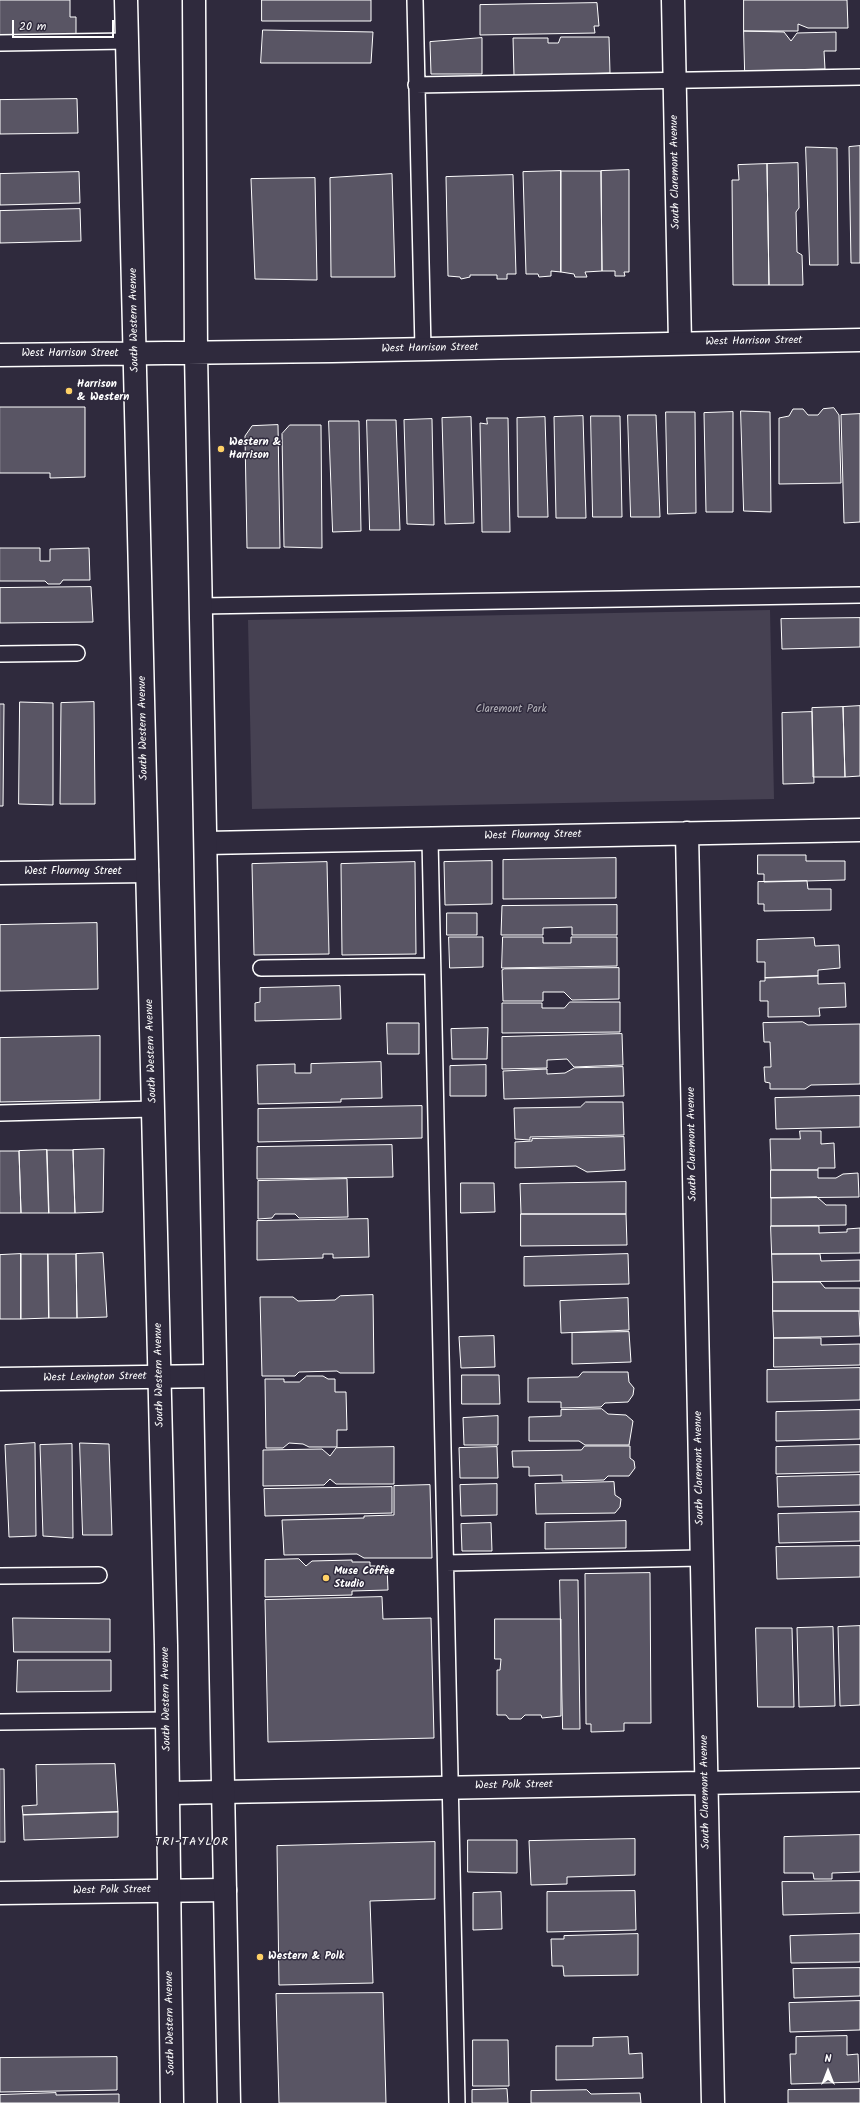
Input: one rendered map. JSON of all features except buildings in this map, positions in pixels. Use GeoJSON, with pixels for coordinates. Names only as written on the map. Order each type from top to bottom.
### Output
{"type":"FeatureCollection","features":[{"type":"Feature","properties":{"kind":"street","name":"South Western Avenue"},"geometry":{"type":"LineString","coordinates":[[126,0],[136,354],[160,1377],[170,1891],[172,2103]]}},
{"type":"Feature","properties":{"kind":"street"},"geometry":{"type":"LineString","coordinates":[[194,0],[196,353],[228,2103]]}},
{"type":"Feature","properties":{"kind":"street","name":"South Claremont Avenue"},"geometry":{"type":"LineString","coordinates":[[673,0],[680,344]]}},
{"type":"Feature","properties":{"kind":"street","name":"West Harrison Street"},"geometry":{"type":"LineString","coordinates":[[0,355],[196,353],[860,340]]}},
{"type":"Feature","properties":{"kind":"street","name":"West Flournoy Street"},"geometry":{"type":"LineString","coordinates":[[206,843],[860,830]]}},
{"type":"Feature","properties":{"kind":"street","name":"South Claremont Avenue"},"geometry":{"type":"LineString","coordinates":[[687,833],[713,2103]]}},
{"type":"Feature","properties":{"kind":"street","name":"West Flournoy Street"},"geometry":{"type":"LineString","coordinates":[[0,873],[147,871]]}},
{"type":"Feature","properties":{"kind":"street","name":"West Lexington Street"},"geometry":{"type":"LineString","coordinates":[[0,1379],[214,1376]]}},
{"type":"Feature","properties":{"kind":"street","name":"West Polk Street"},"geometry":{"type":"LineString","coordinates":[[168,1793],[860,1780]]}},
{"type":"Feature","properties":{"kind":"street","name":"West Polk Street"},"geometry":{"type":"LineString","coordinates":[[0,1893],[225,1890]]}},
{"type":"Feature","properties":{"kind":"lane"},"geometry":{"type":"LineString","coordinates":[[415,0],[423,349]]}},
{"type":"Feature","properties":{"kind":"lane"},"geometry":{"type":"LineString","coordinates":[[0,43],[128,41]]}},
{"type":"Feature","properties":{"kind":"lane"},"geometry":{"type":"LineString","coordinates":[[416,85],[860,77]]}},
{"type":"Feature","properties":{"kind":"lane"},"geometry":{"type":"LineString","coordinates":[[201,606],[860,595]]}},
{"type":"Feature","properties":{"kind":"lane"},"geometry":{"type":"LineString","coordinates":[[0,654],[77,653]]}},
{"type":"Feature","properties":{"kind":"lane"},"geometry":{"type":"LineString","coordinates":[[430,839],[458,2103]]}},
{"type":"Feature","properties":{"kind":"lane"},"geometry":{"type":"LineString","coordinates":[[261,968],[432,966]]}},
{"type":"Feature","properties":{"kind":"lane"},"geometry":{"type":"LineString","coordinates":[[0,1113],[153,1109]]}},
{"type":"Feature","properties":{"kind":"lane"},"geometry":{"type":"LineString","coordinates":[[446,1563],[701,1558]]}},
{"type":"Feature","properties":{"kind":"lane"},"geometry":{"type":"LineString","coordinates":[[0,1576],[99,1575]]}},
{"type":"Feature","properties":{"kind":"lane"},"geometry":{"type":"LineString","coordinates":[[0,1722],[167,1720]]}},
{"type":"Feature","properties":{"kind":"green space","name":"Claremont Park"},"geometry":{"type":"Polygon","coordinates":[[[770,610],[774,799],[252,809],[248,620],[770,610]]]}},
{"type":"Feature","properties":{"kind":"place","name":"Harrison & Western"},"geometry":{"type":"Point","coordinates":[69,391]}},
{"type":"Feature","properties":{"kind":"place","name":"Western & Harrison"},"geometry":{"type":"Point","coordinates":[221,449]}},
{"type":"Feature","properties":{"kind":"place","name":"Muse Coffee Studio"},"geometry":{"type":"Point","coordinates":[326,1578]}},
{"type":"Feature","properties":{"kind":"place","name":"Western & Polk"},"geometry":{"type":"Point","coordinates":[260,1957]}},
{"type":"Feature","properties":{"kind":"district","name":"TRI-TAYLOR"},"geometry":{"type":"Point","coordinates":[192,1843]}}]}
